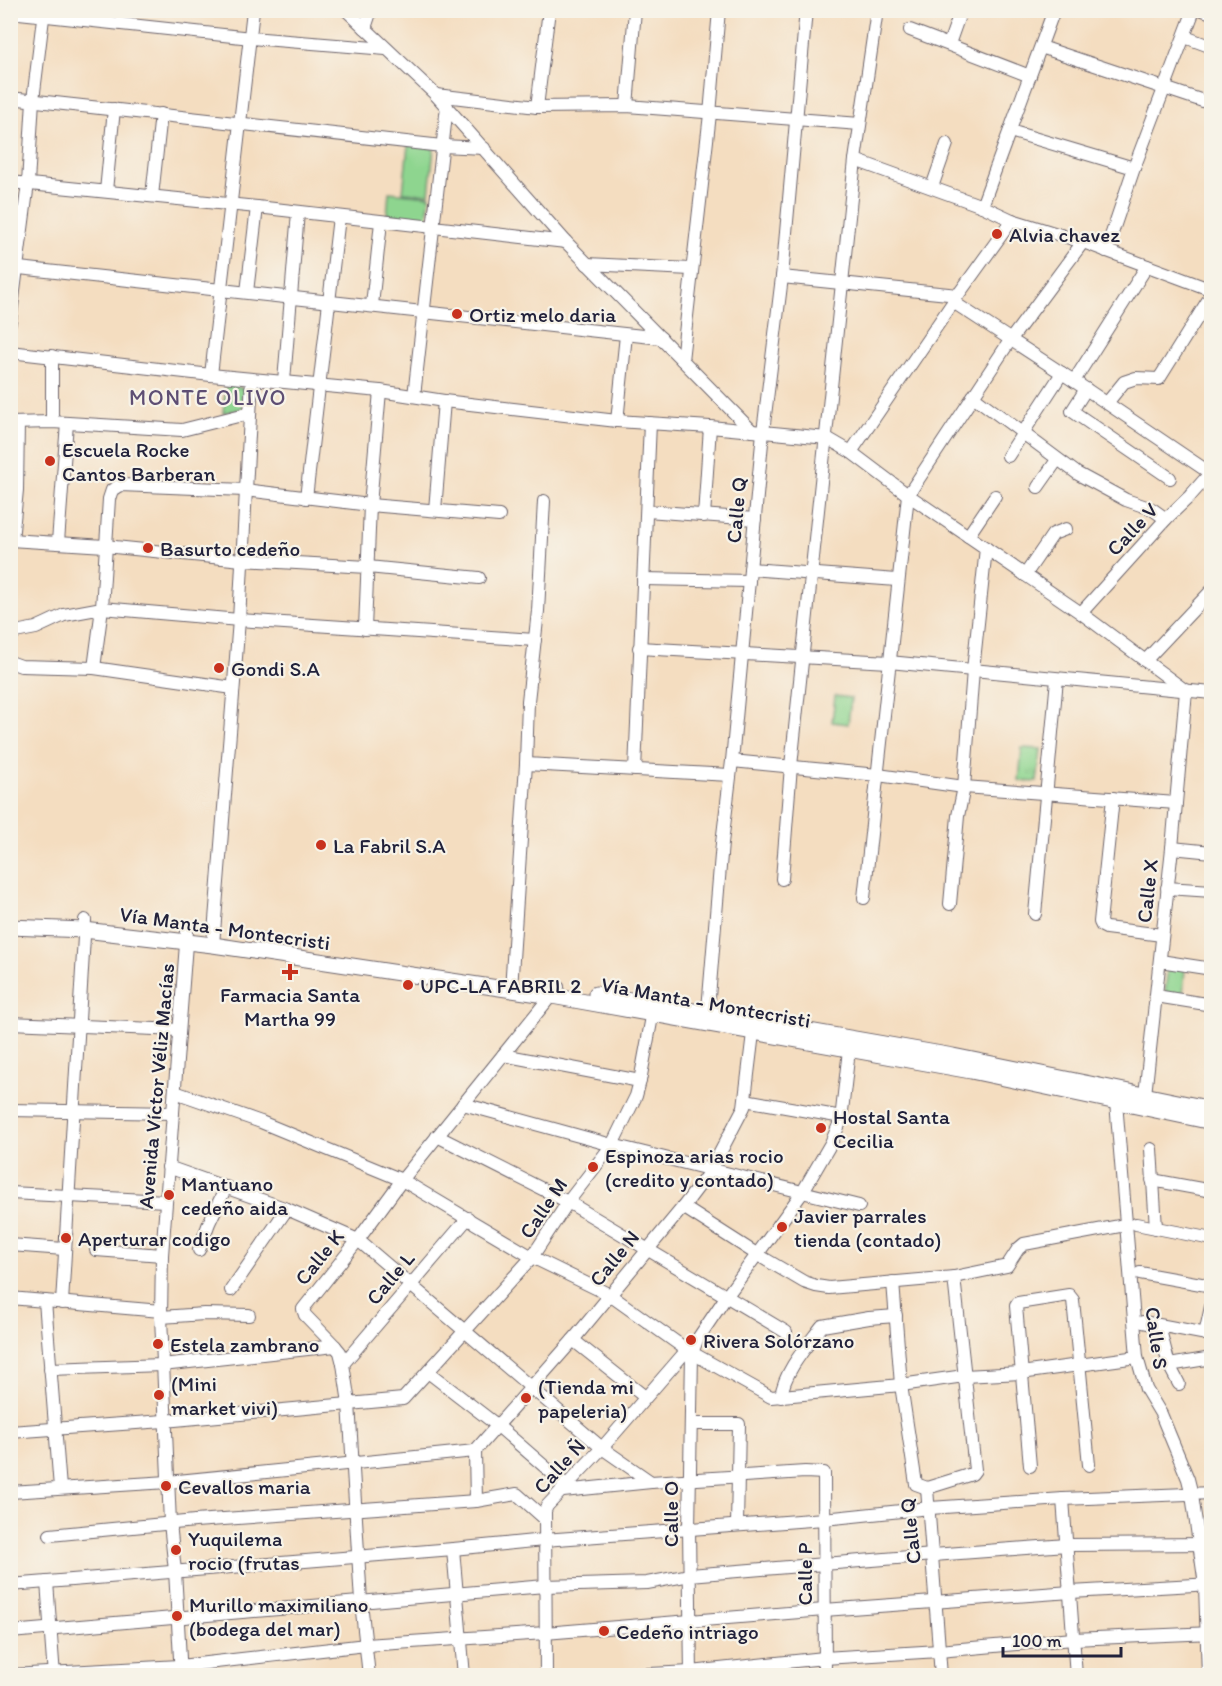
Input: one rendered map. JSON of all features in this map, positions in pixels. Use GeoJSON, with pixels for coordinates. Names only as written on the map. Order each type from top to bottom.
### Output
{"type":"FeatureCollection","features":[{"type":"Feature","properties":{"kind":"main road","name":"Vía Manta - Montecristi"},"geometry":{"type":"LineString","coordinates":[[10,917],[187,936],[555,991],[850,1043],[1212,1122]]}},
{"type":"Feature","properties":{"kind":"main road","name":"Vía Manta - Montecristi"},"geometry":{"type":"LineString","coordinates":[[10,927],[85,925]]}},
{"type":"Feature","properties":{"kind":"main road","name":"Vía Manta - Montecristi"},"geometry":{"type":"LineString","coordinates":[[850,1043],[953,1056],[1212,1109]]}},
{"type":"Feature","properties":{"kind":"street"},"geometry":{"type":"LineString","coordinates":[[211,375],[253,10]]}},
{"type":"Feature","properties":{"kind":"street"},"geometry":{"type":"LineString","coordinates":[[346,10],[447,106],[566,242],[682,360],[757,431]]}},
{"type":"Feature","properties":{"kind":"street"},"geometry":{"type":"LineString","coordinates":[[365,28],[371,10]]}},
{"type":"Feature","properties":{"kind":"street"},"geometry":{"type":"LineString","coordinates":[[537,107],[549,10]]}},
{"type":"Feature","properties":{"kind":"street"},"geometry":{"type":"LineString","coordinates":[[627,106],[634,10]]}},
{"type":"Feature","properties":{"kind":"street"},"geometry":{"type":"LineString","coordinates":[[682,360],[710,114],[719,10]]}},
{"type":"Feature","properties":{"kind":"street","name":"Calle Q"},"geometry":{"type":"LineString","coordinates":[[707,1019],[722,843],[755,519],[757,431],[782,277],[806,10]]}},
{"type":"Feature","properties":{"kind":"street"},"geometry":{"type":"LineString","coordinates":[[782,879],[791,766],[844,283],[855,160],[877,10]]}},
{"type":"Feature","properties":{"kind":"street"},"geometry":{"type":"LineString","coordinates":[[949,44],[961,10]]}},
{"type":"Feature","properties":{"kind":"street"},"geometry":{"type":"LineString","coordinates":[[982,206],[1054,10]]}},
{"type":"Feature","properties":{"kind":"street"},"geometry":{"type":"LineString","coordinates":[[1106,251],[1134,168],[1194,10]]}},
{"type":"Feature","properties":{"kind":"street"},"geometry":{"type":"LineString","coordinates":[[1203,10],[1212,13]]}},
{"type":"Feature","properties":{"kind":"street"},"geometry":{"type":"LineString","coordinates":[[10,12],[44,13],[251,38],[386,48]]}},
{"type":"Feature","properties":{"kind":"street"},"geometry":{"type":"LineString","coordinates":[[10,322],[13,268],[28,183],[33,100],[44,13]]}},
{"type":"Feature","properties":{"kind":"street"},"geometry":{"type":"LineString","coordinates":[[910,30],[1030,76]]}},
{"type":"Feature","properties":{"kind":"street"},"geometry":{"type":"LineString","coordinates":[[1185,37],[1212,47]]}},
{"type":"Feature","properties":{"kind":"street"},"geometry":{"type":"LineString","coordinates":[[1041,47],[1212,104]]}},
{"type":"Feature","properties":{"kind":"street"},"geometry":{"type":"LineString","coordinates":[[436,95],[537,107],[627,106],[860,124]]}},
{"type":"Feature","properties":{"kind":"street"},"geometry":{"type":"LineString","coordinates":[[10,98],[442,147],[484,148]]}},
{"type":"Feature","properties":{"kind":"street"},"geometry":{"type":"LineString","coordinates":[[414,396],[447,106]]}},
{"type":"Feature","properties":{"kind":"street"},"geometry":{"type":"LineString","coordinates":[[106,191],[114,109]]}},
{"type":"Feature","properties":{"kind":"street"},"geometry":{"type":"LineString","coordinates":[[152,196],[161,114]]}},
{"type":"Feature","properties":{"kind":"street"},"geometry":{"type":"LineString","coordinates":[[1010,131],[1134,168]]}},
{"type":"Feature","properties":{"kind":"street"},"geometry":{"type":"LineString","coordinates":[[932,188],[947,144]]}},
{"type":"Feature","properties":{"kind":"street"},"geometry":{"type":"LineString","coordinates":[[855,160],[1012,219],[1083,242],[1212,292],[1159,379],[1136,378],[1124,382],[1107,403]]}},
{"type":"Feature","properties":{"kind":"street"},"geometry":{"type":"LineString","coordinates":[[10,182],[566,242]]}},
{"type":"Feature","properties":{"kind":"street"},"geometry":{"type":"LineString","coordinates":[[247,292],[257,207]]}},
{"type":"Feature","properties":{"kind":"street"},"geometry":{"type":"LineString","coordinates":[[284,381],[298,212]]}},
{"type":"Feature","properties":{"kind":"street"},"geometry":{"type":"LineString","coordinates":[[306,498],[339,217]]}},
{"type":"Feature","properties":{"kind":"street"},"geometry":{"type":"LineString","coordinates":[[851,452],[1012,219]]}},
{"type":"Feature","properties":{"kind":"street"},"geometry":{"type":"LineString","coordinates":[[372,306],[381,222]]}},
{"type":"Feature","properties":{"kind":"street"},"geometry":{"type":"LineString","coordinates":[[864,898],[908,495],[1011,339],[1083,242]]}},
{"type":"Feature","properties":{"kind":"street"},"geometry":{"type":"LineString","coordinates":[[587,264],[691,269]]}},
{"type":"Feature","properties":{"kind":"street"},"geometry":{"type":"LineString","coordinates":[[1074,381],[1147,266]]}},
{"type":"Feature","properties":{"kind":"street"},"geometry":{"type":"LineString","coordinates":[[13,268],[660,338]]}},
{"type":"Feature","properties":{"kind":"street"},"geometry":{"type":"LineString","coordinates":[[782,277],[844,283],[955,299],[1211,472]]}},
{"type":"Feature","properties":{"kind":"street"},"geometry":{"type":"LineString","coordinates":[[617,421],[626,335]]}},
{"type":"Feature","properties":{"kind":"street"},"geometry":{"type":"LineString","coordinates":[[10,352],[211,375],[380,391],[444,401],[617,421],[826,438],[851,452],[908,495],[1081,613],[1186,691]]}},
{"type":"Feature","properties":{"kind":"street"},"geometry":{"type":"LineString","coordinates":[[52,356],[52,422]]}},
{"type":"Feature","properties":{"kind":"street"},"geometry":{"type":"LineString","coordinates":[[1008,456],[1062,373]]}},
{"type":"Feature","properties":{"kind":"street"},"geometry":{"type":"LineString","coordinates":[[214,940],[240,620],[252,379]]}},
{"type":"Feature","properties":{"kind":"street"},"geometry":{"type":"LineString","coordinates":[[1086,389],[1072,411],[1170,478]]}},
{"type":"Feature","properties":{"kind":"street"},"geometry":{"type":"LineString","coordinates":[[365,629],[370,506],[380,391]]}},
{"type":"Feature","properties":{"kind":"street"},"geometry":{"type":"LineString","coordinates":[[973,396],[1057,460],[1096,484],[1126,500],[1152,509],[1166,519]]}},
{"type":"Feature","properties":{"kind":"street"},"geometry":{"type":"LineString","coordinates":[[435,510],[444,401]]}},
{"type":"Feature","properties":{"kind":"street"},"geometry":{"type":"LineString","coordinates":[[250,413],[182,430],[52,422],[14,423],[11,540],[105,546],[242,560],[368,567],[478,578]]}},
{"type":"Feature","properties":{"kind":"street"},"geometry":{"type":"LineString","coordinates":[[58,542],[67,423]]}},
{"type":"Feature","properties":{"kind":"street"},"geometry":{"type":"LineString","coordinates":[[635,770],[650,423]]}},
{"type":"Feature","properties":{"kind":"street"},"geometry":{"type":"LineString","coordinates":[[704,516],[710,427]]}},
{"type":"Feature","properties":{"kind":"street"},"geometry":{"type":"LineString","coordinates":[[1038,487],[1057,460]]}},
{"type":"Feature","properties":{"kind":"street","name":"Calle V"},"geometry":{"type":"LineString","coordinates":[[1081,613],[1211,472]]}},
{"type":"Feature","properties":{"kind":"street"},"geometry":{"type":"LineString","coordinates":[[94,668],[102,608],[109,499],[112,490],[120,485],[245,490],[370,506],[499,516]]}},
{"type":"Feature","properties":{"kind":"street"},"geometry":{"type":"LineString","coordinates":[[968,536],[995,496]]}},
{"type":"Feature","properties":{"kind":"street"},"geometry":{"type":"LineString","coordinates":[[512,984],[528,701],[535,640],[544,501]]}},
{"type":"Feature","properties":{"kind":"street"},"geometry":{"type":"LineString","coordinates":[[647,511],[755,519]]}},
{"type":"Feature","properties":{"kind":"street"},"geometry":{"type":"LineString","coordinates":[[1025,575],[1053,534],[1066,529]]}},
{"type":"Feature","properties":{"kind":"street"},"geometry":{"type":"LineString","coordinates":[[950,904],[958,816],[964,787],[973,670],[986,549]]}},
{"type":"Feature","properties":{"kind":"street"},"geometry":{"type":"LineString","coordinates":[[750,568],[897,580]]}},
{"type":"Feature","properties":{"kind":"street"},"geometry":{"type":"LineString","coordinates":[[643,579],[749,582]]}},
{"type":"Feature","properties":{"kind":"street"},"geometry":{"type":"LineString","coordinates":[[1145,661],[1212,590]]}},
{"type":"Feature","properties":{"kind":"street"},"geometry":{"type":"LineString","coordinates":[[10,633],[36,628],[64,615],[102,608],[535,640]]}},
{"type":"Feature","properties":{"kind":"street"},"geometry":{"type":"LineString","coordinates":[[639,648],[889,662],[1212,693]]}},
{"type":"Feature","properties":{"kind":"street"},"geometry":{"type":"LineString","coordinates":[[10,662],[21,666],[94,668],[233,688]]}},
{"type":"Feature","properties":{"kind":"street"},"geometry":{"type":"LineString","coordinates":[[1035,914],[1057,679]]}},
{"type":"Feature","properties":{"kind":"street","name":"Calle X"},"geometry":{"type":"LineString","coordinates":[[1145,1095],[1172,848],[1186,691]]}},
{"type":"Feature","properties":{"kind":"street"},"geometry":{"type":"LineString","coordinates":[[732,761],[878,775],[964,787],[1176,803]]}},
{"type":"Feature","properties":{"kind":"street"},"geometry":{"type":"LineString","coordinates":[[526,764],[730,775]]}},
{"type":"Feature","properties":{"kind":"street"},"geometry":{"type":"LineString","coordinates":[[1113,798],[1100,922],[1102,927],[1106,928],[1162,935]]}},
{"type":"Feature","properties":{"kind":"street"},"geometry":{"type":"LineString","coordinates":[[1172,848],[1212,852]]}},
{"type":"Feature","properties":{"kind":"street"},"geometry":{"type":"LineString","coordinates":[[1167,888],[1212,891]]}},
{"type":"Feature","properties":{"kind":"street"},"geometry":{"type":"LineString","coordinates":[[62,1303],[85,925]]}},
{"type":"Feature","properties":{"kind":"street","name":"Avenida Víctor Véliz Macías"},"geometry":{"type":"LineString","coordinates":[[180,1671],[164,1421],[161,1314],[162,1255],[168,1167],[187,936]]}},
{"type":"Feature","properties":{"kind":"street"},"geometry":{"type":"LineString","coordinates":[[1160,961],[1212,969]]}},
{"type":"Feature","properties":{"kind":"street","name":"Calle K"},"geometry":{"type":"LineString","coordinates":[[369,1676],[361,1602],[349,1403],[343,1364],[335,1346],[305,1315],[303,1309],[402,1180],[555,991]]}},
{"type":"Feature","properties":{"kind":"street"},"geometry":{"type":"LineString","coordinates":[[1156,996],[1212,1005]]}},
{"type":"Feature","properties":{"kind":"street","name":"Calle M"},"geometry":{"type":"LineString","coordinates":[[349,1403],[403,1399],[532,1257],[568,1202],[612,1145],[636,1095],[653,1010]]}},
{"type":"Feature","properties":{"kind":"street"},"geometry":{"type":"LineString","coordinates":[[10,1023],[179,1030]]}},
{"type":"Feature","properties":{"kind":"street","name":"Calle N"},"geometry":{"type":"LineString","coordinates":[[475,1451],[573,1340],[711,1170],[744,1107],[754,1026]]}},
{"type":"Feature","properties":{"kind":"street","name":"Calle Ñ"},"geometry":{"type":"LineString","coordinates":[[546,1676],[544,1518],[547,1506],[689,1351],[802,1193],[831,1143],[842,1117],[850,1043]]}},
{"type":"Feature","properties":{"kind":"street"},"geometry":{"type":"LineString","coordinates":[[503,1055],[640,1081]]}},
{"type":"Feature","properties":{"kind":"street"},"geometry":{"type":"LineString","coordinates":[[175,1092],[261,1122],[402,1180],[532,1257],[610,1295],[689,1351],[771,1397],[901,1385],[964,1376],[1021,1373],[1137,1357]]}},
{"type":"Feature","properties":{"kind":"street"},"geometry":{"type":"LineString","coordinates":[[745,1100],[842,1117]]}},
{"type":"Feature","properties":{"kind":"street","name":"Calle S"},"geometry":{"type":"LineString","coordinates":[[1116,1102],[1131,1225],[1137,1357],[1146,1389],[1161,1414],[1188,1479],[1206,1545],[1208,1676]]}},
{"type":"Feature","properties":{"kind":"street"},"geometry":{"type":"LineString","coordinates":[[463,1104],[612,1145],[859,1206]]}},
{"type":"Feature","properties":{"kind":"street"},"geometry":{"type":"LineString","coordinates":[[10,1110],[173,1113]]}},
{"type":"Feature","properties":{"kind":"street"},"geometry":{"type":"LineString","coordinates":[[437,1136],[568,1202],[786,1332]]}},
{"type":"Feature","properties":{"kind":"street"},"geometry":{"type":"LineString","coordinates":[[1150,1149],[1156,1228]]}},
{"type":"Feature","properties":{"kind":"street"},"geometry":{"type":"LineString","coordinates":[[168,1167],[287,1209],[358,1240],[602,1448],[651,1482]]}},
{"type":"Feature","properties":{"kind":"street"},"geometry":{"type":"LineString","coordinates":[[1152,1179],[1212,1191]]}},
{"type":"Feature","properties":{"kind":"street"},"geometry":{"type":"LineString","coordinates":[[199,1250],[209,1222],[226,1187]]}},
{"type":"Feature","properties":{"kind":"street"},"geometry":{"type":"LineString","coordinates":[[10,1192],[166,1201]]}},
{"type":"Feature","properties":{"kind":"street"},"geometry":{"type":"LineString","coordinates":[[683,1207],[804,1282],[829,1288],[954,1277],[1007,1266],[1024,1244],[1131,1225],[1212,1239]]}},
{"type":"Feature","properties":{"kind":"street"},"geometry":{"type":"LineString","coordinates":[[231,1290],[287,1209]]}},
{"type":"Feature","properties":{"kind":"street","name":"Calle L"},"geometry":{"type":"LineString","coordinates":[[343,1364],[468,1218]]}},
{"type":"Feature","properties":{"kind":"street"},"geometry":{"type":"LineString","coordinates":[[10,1245],[64,1249]]}},
{"type":"Feature","properties":{"kind":"street"},"geometry":{"type":"LineString","coordinates":[[96,1250],[162,1255]]}},
{"type":"Feature","properties":{"kind":"street"},"geometry":{"type":"LineString","coordinates":[[1140,1273],[1212,1286]]}},
{"type":"Feature","properties":{"kind":"street"},"geometry":{"type":"LineString","coordinates":[[927,1488],[972,1474],[975,1470],[954,1277]]}},
{"type":"Feature","properties":{"kind":"street","name":"Calle Q"},"geometry":{"type":"LineString","coordinates":[[893,1282],[901,1385],[916,1484],[927,1488],[930,1508],[941,1676]]}},
{"type":"Feature","properties":{"kind":"street"},"geometry":{"type":"LineString","coordinates":[[1030,1466],[1016,1306],[1018,1303],[1069,1295],[1073,1300],[1081,1365],[1089,1465]]}},
{"type":"Feature","properties":{"kind":"street"},"geometry":{"type":"LineString","coordinates":[[10,1298],[161,1314],[249,1315]]}},
{"type":"Feature","properties":{"kind":"street"},"geometry":{"type":"LineString","coordinates":[[45,1301],[60,1488]]}},
{"type":"Feature","properties":{"kind":"street"},"geometry":{"type":"LineString","coordinates":[[1143,1322],[1208,1334],[1212,1302]]}},
{"type":"Feature","properties":{"kind":"street"},"geometry":{"type":"LineString","coordinates":[[781,1397],[782,1387],[790,1371],[822,1326],[896,1316]]}},
{"type":"Feature","properties":{"kind":"street"},"geometry":{"type":"LineString","coordinates":[[1159,1326],[1169,1365],[1179,1384]]}},
{"type":"Feature","properties":{"kind":"street"},"geometry":{"type":"LineString","coordinates":[[573,1340],[645,1397]]}},
{"type":"Feature","properties":{"kind":"street"},"geometry":{"type":"LineString","coordinates":[[50,1369],[162,1365],[335,1346]]}},
{"type":"Feature","properties":{"kind":"street","name":"Calle O"},"geometry":{"type":"LineString","coordinates":[[689,1351],[691,1674]]}},
{"type":"Feature","properties":{"kind":"street"},"geometry":{"type":"LineString","coordinates":[[1169,1365],[1212,1358]]}},
{"type":"Feature","properties":{"kind":"street"},"geometry":{"type":"LineString","coordinates":[[428,1372],[498,1426],[565,1488],[738,1476]]}},
{"type":"Feature","properties":{"kind":"street"},"geometry":{"type":"LineString","coordinates":[[10,1432],[164,1421],[349,1403]]}},
{"type":"Feature","properties":{"kind":"street"},"geometry":{"type":"LineString","coordinates":[[691,1424],[739,1424],[737,1525]]}},
{"type":"Feature","properties":{"kind":"street"},"geometry":{"type":"LineString","coordinates":[[10,1492],[168,1482],[475,1451],[476,1501]]}},
{"type":"Feature","properties":{"kind":"street","name":"Calle P"},"geometry":{"type":"LineString","coordinates":[[738,1476],[824,1473],[825,1676]]}},
{"type":"Feature","properties":{"kind":"street"},"geometry":{"type":"LineString","coordinates":[[10,1585],[689,1528],[824,1519],[930,1508],[1063,1499],[1212,1493]]}},
{"type":"Feature","properties":{"kind":"street"},"geometry":{"type":"LineString","coordinates":[[50,1535],[170,1523],[476,1501],[517,1494],[544,1518]]}},
{"type":"Feature","properties":{"kind":"street"},"geometry":{"type":"LineString","coordinates":[[1063,1499],[1076,1676]]}},
{"type":"Feature","properties":{"kind":"street"},"geometry":{"type":"LineString","coordinates":[[10,1632],[545,1586],[647,1583],[690,1575],[1067,1545],[1206,1545]]}},
{"type":"Feature","properties":{"kind":"street"},"geometry":{"type":"LineString","coordinates":[[453,1549],[464,1676]]}},
{"type":"Feature","properties":{"kind":"street"},"geometry":{"type":"LineString","coordinates":[[46,1582],[54,1674]]}},
{"type":"Feature","properties":{"kind":"street"},"geometry":{"type":"LineString","coordinates":[[10,1675],[180,1671],[366,1645],[460,1640],[1071,1592],[1208,1584]]}},
{"type":"Feature","properties":{"kind":"street"},"geometry":{"type":"LineString","coordinates":[[608,1676],[691,1674],[824,1658],[1073,1639],[1209,1633]]}},
{"type":"Feature","properties":{"kind":"green space"},"geometry":{"type":"Polygon","coordinates":[[[408,145],[434,148],[429,194],[403,192],[408,145]]]}},
{"type":"Feature","properties":{"kind":"green space"},"geometry":{"type":"Polygon","coordinates":[[[389,192],[430,196],[427,219],[387,215],[389,192]]]}},
{"type":"Feature","properties":{"kind":"green space"},"geometry":{"type":"Polygon","coordinates":[[[226,383],[244,389],[242,409],[223,413],[226,383]]]}},
{"type":"Feature","properties":{"kind":"green space"},"geometry":{"type":"Polygon","coordinates":[[[835,696],[851,698],[848,724],[832,722],[835,696]]]}},
{"type":"Feature","properties":{"kind":"green space"},"geometry":{"type":"Polygon","coordinates":[[[1022,748],[1041,749],[1037,782],[1019,781],[1022,748]]]}},
{"type":"Feature","properties":{"kind":"green space"},"geometry":{"type":"Polygon","coordinates":[[[1168,966],[1185,968],[1183,995],[1165,993],[1168,966]]]}},
{"type":"Feature","properties":{"kind":"place","name":"Alvia chavez"},"geometry":{"type":"Point","coordinates":[997,234]}},
{"type":"Feature","properties":{"kind":"place","name":"Ortiz melo daria"},"geometry":{"type":"Point","coordinates":[457,314]}},
{"type":"Feature","properties":{"kind":"place","name":"Escuela Rocke Cantos Barberan"},"geometry":{"type":"Point","coordinates":[50,461]}},
{"type":"Feature","properties":{"kind":"place","name":"Basurto cedeño"},"geometry":{"type":"Point","coordinates":[148,548]}},
{"type":"Feature","properties":{"kind":"place","name":"Gondi S.A"},"geometry":{"type":"Point","coordinates":[219,668]}},
{"type":"Feature","properties":{"kind":"place","name":"La Fabril S.A"},"geometry":{"type":"Point","coordinates":[321,845]}},
{"type":"Feature","properties":{"kind":"place","name":"Farmacia Santa Martha 99"},"geometry":{"type":"Point","coordinates":[290,972]}},
{"type":"Feature","properties":{"kind":"place","name":"UPC-LA FABRIL 2"},"geometry":{"type":"Point","coordinates":[408,985]}},
{"type":"Feature","properties":{"kind":"place","name":"Hostal Santa Cecilia"},"geometry":{"type":"Point","coordinates":[821,1128]}},
{"type":"Feature","properties":{"kind":"place","name":"Espinoza arias rocio (credito y contado)"},"geometry":{"type":"Point","coordinates":[593,1167]}},
{"type":"Feature","properties":{"kind":"place","name":"Mantuano cedeño aida"},"geometry":{"type":"Point","coordinates":[169,1195]}},
{"type":"Feature","properties":{"kind":"place","name":"Javier parrales tienda (contado)"},"geometry":{"type":"Point","coordinates":[782,1227]}},
{"type":"Feature","properties":{"kind":"place","name":"Aperturar codigo"},"geometry":{"type":"Point","coordinates":[66,1238]}},
{"type":"Feature","properties":{"kind":"place","name":"Rivera Solórzano"},"geometry":{"type":"Point","coordinates":[691,1340]}},
{"type":"Feature","properties":{"kind":"place","name":"Estela zambrano"},"geometry":{"type":"Point","coordinates":[158,1344]}},
{"type":"Feature","properties":{"kind":"place","name":"(Mini market vivi)"},"geometry":{"type":"Point","coordinates":[159,1395]}},
{"type":"Feature","properties":{"kind":"place","name":"(Tienda mi papeleria)"},"geometry":{"type":"Point","coordinates":[526,1398]}},
{"type":"Feature","properties":{"kind":"place","name":"Cevallos maria"},"geometry":{"type":"Point","coordinates":[166,1486]}},
{"type":"Feature","properties":{"kind":"place","name":"Yuquilema rocio (frutas"},"geometry":{"type":"Point","coordinates":[176,1550]}},
{"type":"Feature","properties":{"kind":"place","name":"Murillo maximiliano (bodega del mar)"},"geometry":{"type":"Point","coordinates":[177,1616]}},
{"type":"Feature","properties":{"kind":"place","name":"Cedeño intriago"},"geometry":{"type":"Point","coordinates":[604,1631]}},
{"type":"Feature","properties":{"kind":"district","name":"MONTE OLIVO"},"geometry":{"type":"Point","coordinates":[208,397]}}]}
